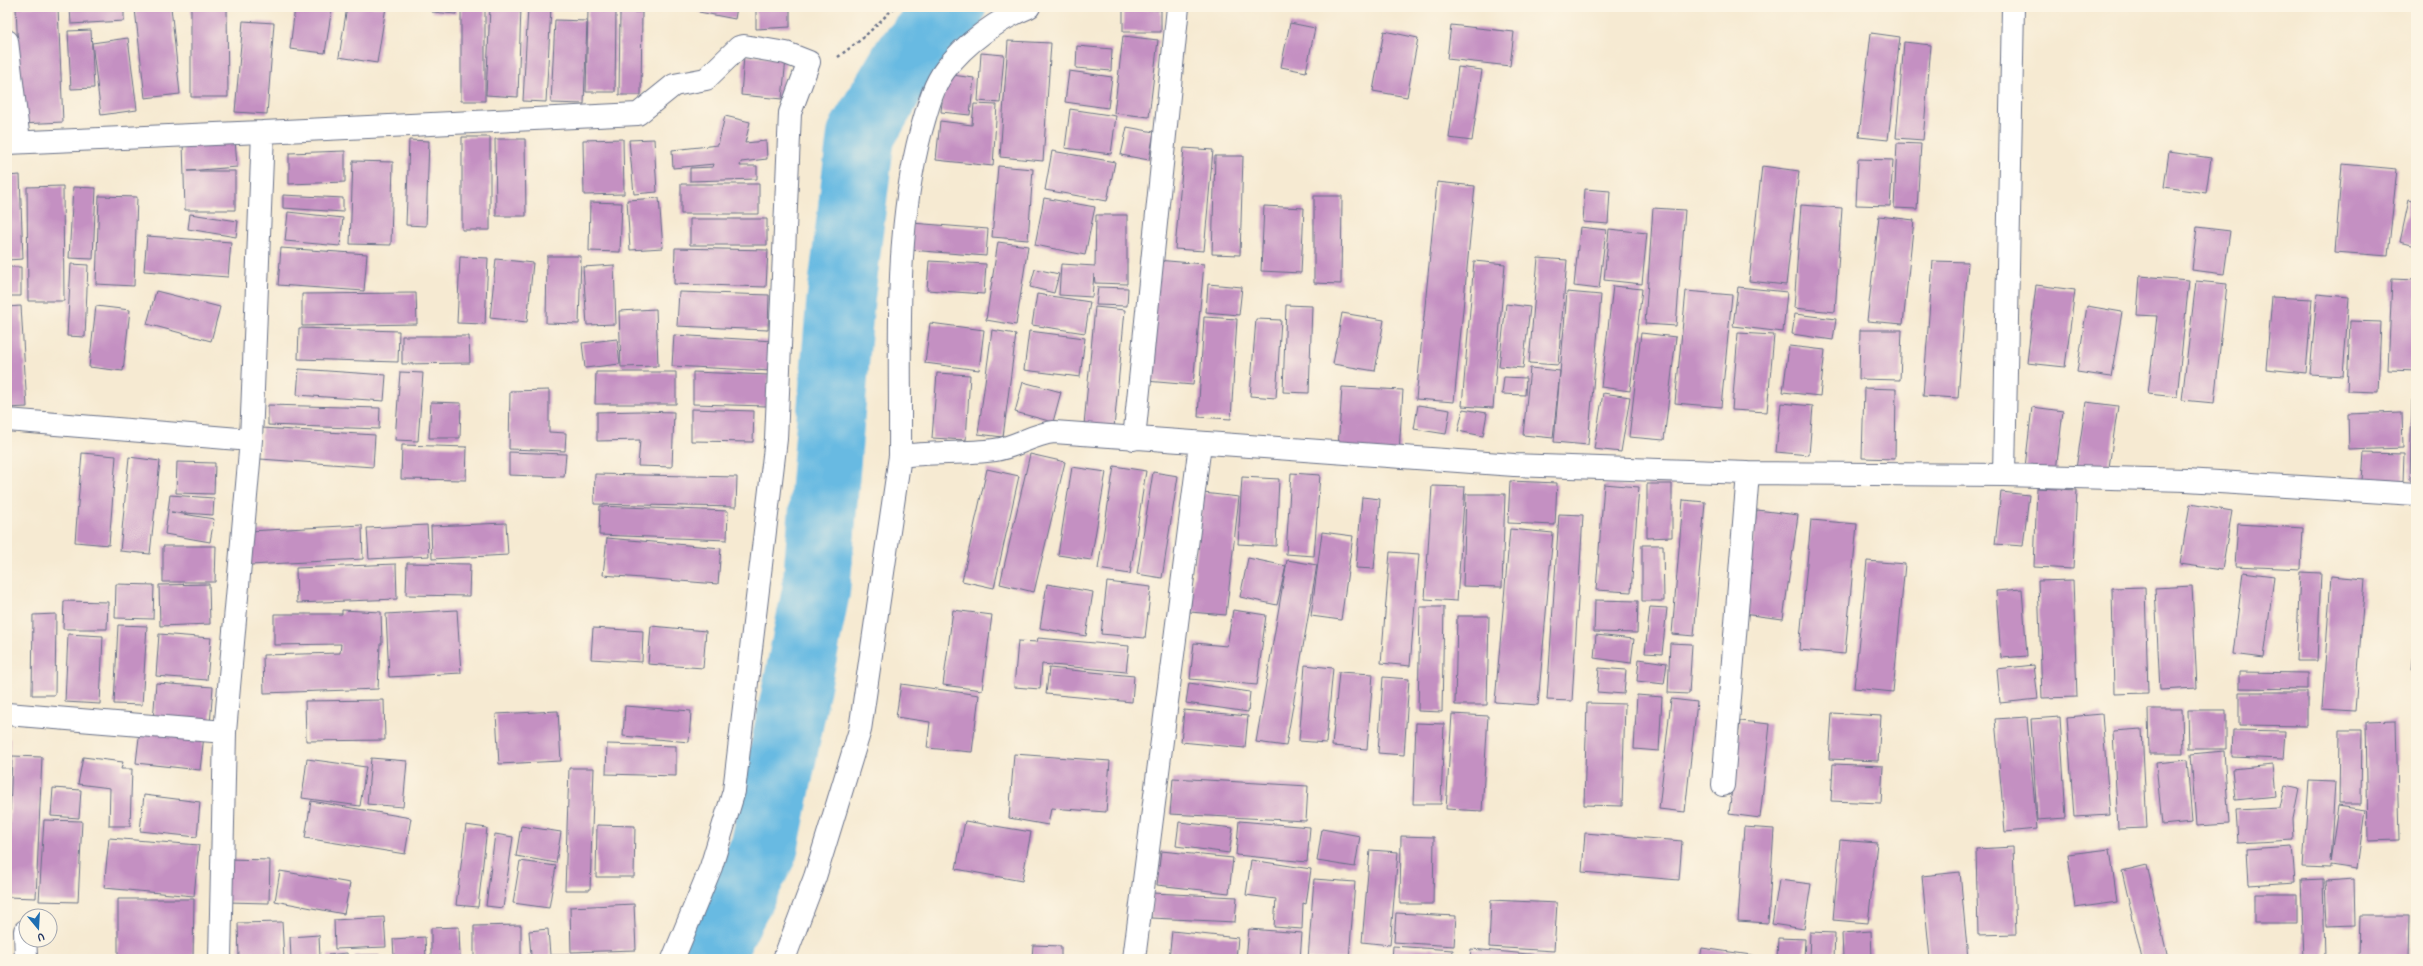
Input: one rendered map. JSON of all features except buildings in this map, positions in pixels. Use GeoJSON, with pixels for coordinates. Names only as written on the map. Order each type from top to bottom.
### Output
{"type":"FeatureCollection","features":[{"type":"Feature","properties":{"kind":"street"},"geometry":{"type":"LineString","coordinates":[[784,959],[815,877],[860,730],[900,456],[902,244],[912,167],[929,103],[945,70],[969,44],[1003,21],[1029,7]]}},
{"type":"Feature","properties":{"kind":"street"},"geometry":{"type":"LineString","coordinates":[[1134,438],[1178,7]]}},
{"type":"Feature","properties":{"kind":"street"},"geometry":{"type":"LineString","coordinates":[[2004,475],[2013,7]]}},
{"type":"Feature","properties":{"kind":"street"},"geometry":{"type":"LineString","coordinates":[[7,41],[13,142],[638,114],[674,85],[706,78],[741,46],[786,53],[809,62],[790,114],[776,439],[734,791],[711,867],[673,959]]}},
{"type":"Feature","properties":{"kind":"street"},"geometry":{"type":"LineString","coordinates":[[220,959],[225,732],[251,440],[263,132]]}},
{"type":"Feature","properties":{"kind":"street"},"geometry":{"type":"LineString","coordinates":[[7,420],[251,440]]}},
{"type":"Feature","properties":{"kind":"street"},"geometry":{"type":"LineString","coordinates":[[900,456],[933,452],[996,449],[1036,435],[1054,432],[1200,444],[1514,465],[1748,473],[2004,475],[2186,480],[2416,494]]}},
{"type":"Feature","properties":{"kind":"street"},"geometry":{"type":"LineString","coordinates":[[1134,959],[1200,444]]}},
{"type":"Feature","properties":{"kind":"street"},"geometry":{"type":"LineString","coordinates":[[1723,784],[1748,473]]}},
{"type":"Feature","properties":{"kind":"street"},"geometry":{"type":"LineString","coordinates":[[7,714],[225,732]]}},
{"type":"Feature","properties":{"kind":"street"},"geometry":{"type":"LineString","coordinates":[[26,948],[26,959]]}},
{"type":"Feature","properties":{"kind":"path"},"geometry":{"type":"LineString","coordinates":[[809,62],[821,62],[836,58],[863,38],[895,7]]}},
{"type":"Feature","properties":{"kind":"waterway"},"geometry":{"type":"LineString","coordinates":[[708,959],[764,849],[816,591],[840,305],[861,135],[906,59],[952,7]]}}]}
